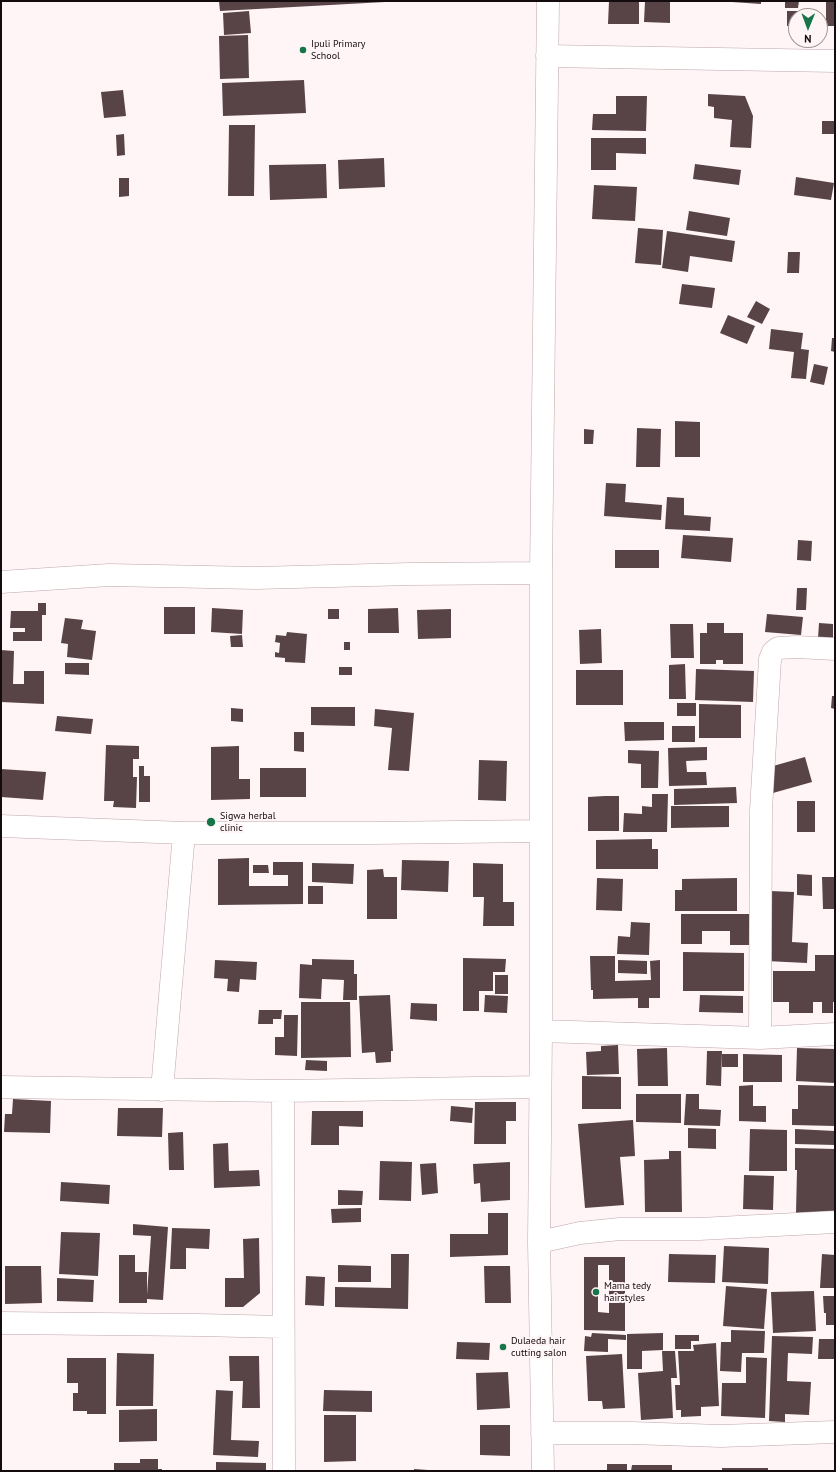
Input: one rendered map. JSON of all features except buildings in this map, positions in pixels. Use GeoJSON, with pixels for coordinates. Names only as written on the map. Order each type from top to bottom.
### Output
{"type":"FeatureCollection","features":[{"type":"Feature","properties":{"kind":"street"},"geometry":{"type":"LineString","coordinates":[[543,1471],[539,1242],[541,1031],[540,831],[541,573],[548,1]]}},
{"type":"Feature","properties":{"kind":"street"},"geometry":{"type":"LineString","coordinates":[[547,56],[835,61]]}},
{"type":"Feature","properties":{"kind":"street"},"geometry":{"type":"LineString","coordinates":[[1,582],[109,575],[256,578],[410,574],[541,573]]}},
{"type":"Feature","properties":{"kind":"street"},"geometry":{"type":"LineString","coordinates":[[760,1038],[761,810],[770,659],[773,652],[778,648],[797,647],[835,649]]}},
{"type":"Feature","properties":{"kind":"street"},"geometry":{"type":"LineString","coordinates":[[1,826],[184,833],[540,831]]}},
{"type":"Feature","properties":{"kind":"street"},"geometry":{"type":"LineString","coordinates":[[162,1090],[184,833]]}},
{"type":"Feature","properties":{"kind":"street"},"geometry":{"type":"LineString","coordinates":[[541,1031],[760,1038],[835,1034]]}},
{"type":"Feature","properties":{"kind":"street"},"geometry":{"type":"LineString","coordinates":[[1,1086],[283,1091],[540,1087]]}},
{"type":"Feature","properties":{"kind":"street"},"geometry":{"type":"LineString","coordinates":[[283,1091],[284,1471]]}},
{"type":"Feature","properties":{"kind":"street"},"geometry":{"type":"LineString","coordinates":[[539,1242],[580,1232],[620,1229],[699,1228],[835,1222]]}},
{"type":"Feature","properties":{"kind":"street"},"geometry":{"type":"LineString","coordinates":[[1,1323],[283,1327]]}},
{"type":"Feature","properties":{"kind":"street"},"geometry":{"type":"LineString","coordinates":[[542,1433],[631,1433],[721,1436],[835,1432]]}},
{"type":"Feature","properties":{"kind":"place","name":"Ipuli Primary School"},"geometry":{"type":"Point","coordinates":[303,50]}},
{"type":"Feature","properties":{"kind":"place","name":"Sigwa herbal clinic"},"geometry":{"type":"Point","coordinates":[211,822]}},
{"type":"Feature","properties":{"kind":"place","name":"Mama tedy hairstyles"},"geometry":{"type":"Point","coordinates":[596,1292]}},
{"type":"Feature","properties":{"kind":"place","name":"Dulaeda hair cutting salon"},"geometry":{"type":"Point","coordinates":[503,1347]}}]}
